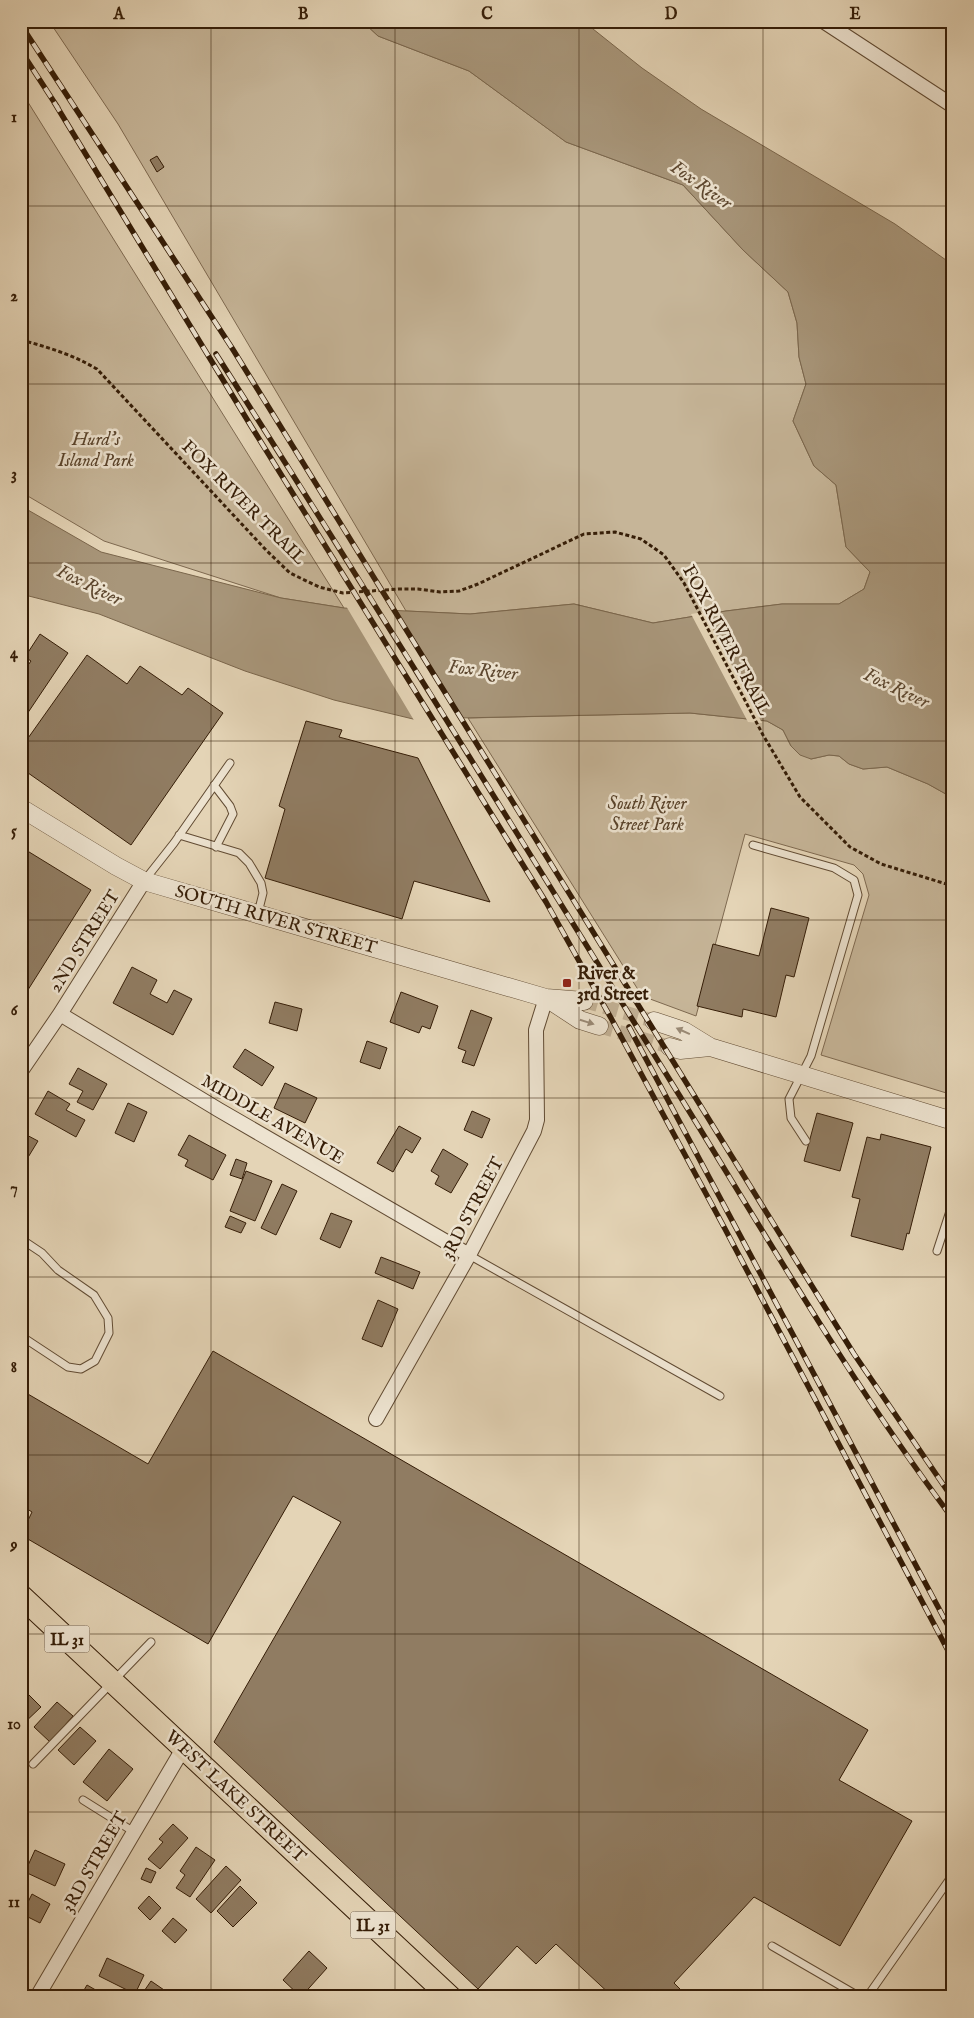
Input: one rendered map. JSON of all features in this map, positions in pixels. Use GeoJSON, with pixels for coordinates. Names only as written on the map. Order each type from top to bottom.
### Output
{"type":"FeatureCollection","features":[{"type":"Feature","properties":{"kind":"main road","name":"WEST LAKE STREET"},"geometry":{"type":"LineString","coordinates":[[21,1596],[450,1997]]}},
{"type":"Feature","properties":{"kind":"street"},"geometry":{"type":"LineString","coordinates":[[823,21],[953,106]]}},
{"type":"Feature","properties":{"kind":"street","name":"SOUTH RIVER STREET"},"geometry":{"type":"LineString","coordinates":[[21,808],[144,881],[546,998],[584,1001]]}},
{"type":"Feature","properties":{"kind":"street","name":"2ND STREET"},"geometry":{"type":"LineString","coordinates":[[21,1070],[60,1014],[144,881]]}},
{"type":"Feature","properties":{"kind":"street","name":"SOUTH RIVER STREET"},"geometry":{"type":"LineString","coordinates":[[546,998],[580,1020],[599,1026]]}},
{"type":"Feature","properties":{"kind":"street","name":"3RD STREET"},"geometry":{"type":"LineString","coordinates":[[376,1419],[469,1255],[536,1125],[536,1030],[546,998]]}},
{"type":"Feature","properties":{"kind":"street","name":"MIDDLE AVENUE"},"geometry":{"type":"LineString","coordinates":[[60,1014],[219,1110],[469,1255]]}},
{"type":"Feature","properties":{"kind":"street"},"geometry":{"type":"LineString","coordinates":[[654,1022],[684,1030],[710,1047],[953,1120]]}},
{"type":"Feature","properties":{"kind":"street"},"geometry":{"type":"LineString","coordinates":[[670,1047],[680,1050],[710,1047]]}},
{"type":"Feature","properties":{"kind":"street","name":"3RD STREET"},"geometry":{"type":"LineString","coordinates":[[37,1997],[184,1747]]}},
{"type":"Feature","properties":{"kind":"lane"},"geometry":{"type":"LineString","coordinates":[[144,881],[230,763]]}},
{"type":"Feature","properties":{"kind":"lane"},"geometry":{"type":"LineString","coordinates":[[214,785],[230,806],[233,814],[216,847]]}},
{"type":"Feature","properties":{"kind":"lane"},"geometry":{"type":"LineString","coordinates":[[179,835],[238,854],[249,862],[261,884],[263,892],[258,914]]}},
{"type":"Feature","properties":{"kind":"lane"},"geometry":{"type":"LineString","coordinates":[[754,845],[834,868],[854,880],[858,895],[811,1056],[800,1074],[789,1099],[788,1105],[791,1118],[806,1141]]}},
{"type":"Feature","properties":{"kind":"lane"},"geometry":{"type":"LineString","coordinates":[[936,1251],[953,1202]]}},
{"type":"Feature","properties":{"kind":"lane"},"geometry":{"type":"LineString","coordinates":[[21,1239],[42,1253],[58,1270],[94,1294],[108,1318],[109,1333],[95,1361],[81,1369],[68,1367],[21,1336]]}},
{"type":"Feature","properties":{"kind":"lane"},"geometry":{"type":"LineString","coordinates":[[469,1255],[720,1396]]}},
{"type":"Feature","properties":{"kind":"lane"},"geometry":{"type":"LineString","coordinates":[[33,1764],[151,1642]]}},
{"type":"Feature","properties":{"kind":"lane"},"geometry":{"type":"LineString","coordinates":[[83,1800],[134,1832]]}},
{"type":"Feature","properties":{"kind":"lane"},"geometry":{"type":"LineString","coordinates":[[867,1997],[949,1880],[953,1886]]}},
{"type":"Feature","properties":{"kind":"lane"},"geometry":{"type":"LineString","coordinates":[[772,1946],[860,1997]]}},
{"type":"Feature","properties":{"kind":"path","name":"FOX RIVER TRAIL"},"geometry":{"type":"LineString","coordinates":[[21,340],[77,357],[97,369],[290,573],[318,588],[343,593],[398,589],[440,592],[459,591],[478,584],[584,534],[615,532],[641,539],[664,554],[684,583],[763,735],[800,797],[850,847],[881,864],[953,886]]}},
{"type":"Feature","properties":{"kind":"green space"},"geometry":{"type":"Polygon","coordinates":[[[49,21],[362,21],[378,36],[469,71],[566,142],[683,185],[743,250],[788,292],[797,323],[799,357],[806,384],[793,421],[814,466],[836,485],[846,547],[870,572],[864,589],[839,604],[782,604],[653,623],[574,604],[470,614],[406,611],[118,124],[49,21]]]}},
{"type":"Feature","properties":{"kind":"green space","name":"Hurd's Island Park"},"geometry":{"type":"Polygon","coordinates":[[[21,91],[344,608],[281,598],[104,541],[21,492],[21,91]]]}},
{"type":"Feature","properties":{"kind":"green space","name":"South River Street Park"},"geometry":{"type":"Polygon","coordinates":[[[690,713],[767,721],[783,730],[791,746],[811,759],[829,755],[839,756],[849,764],[863,769],[887,767],[928,784],[953,798],[953,1095],[821,1055],[869,895],[863,874],[854,865],[745,834],[696,1016],[642,996],[468,718],[690,713]]]}},
{"type":"Feature","properties":{"kind":"water","name":"Fox River"},"geometry":{"type":"Polygon","coordinates":[[[362,21],[583,21],[642,68],[701,109],[895,224],[953,265],[953,798],[928,784],[887,767],[863,769],[849,764],[839,756],[829,755],[811,759],[800,755],[791,746],[783,730],[767,721],[690,713],[413,719],[334,700],[245,671],[99,614],[21,594],[21,506],[101,552],[281,598],[344,608],[470,614],[574,604],[653,623],[782,604],[839,604],[864,589],[870,572],[846,547],[836,485],[814,466],[793,421],[806,384],[799,357],[797,323],[788,292],[743,250],[683,185],[566,142],[469,71],[378,36],[362,21]]]}},
{"type":"Feature","properties":{"kind":"pier"},"geometry":{"type":"Polygon","coordinates":[[[346,606],[393,608],[463,720],[415,722],[346,606]]]}},
{"type":"Feature","properties":{"kind":"pier"},"geometry":{"type":"Polygon","coordinates":[[[704,612],[762,723],[748,722],[691,614],[704,612]]]}},
{"type":"Feature","properties":{"kind":"building"},"geometry":{"type":"Polygon","coordinates":[[[157,156],[164,167],[157,172],[150,160],[157,156]]]}},
{"type":"Feature","properties":{"kind":"building"},"geometry":{"type":"Polygon","coordinates":[[[40,634],[68,653],[21,723],[21,675],[31,661],[25,657],[40,634]]]}},
{"type":"Feature","properties":{"kind":"building"},"geometry":{"type":"Polygon","coordinates":[[[87,655],[127,684],[140,666],[182,695],[188,688],[223,713],[131,845],[21,768],[21,748],[87,655]]]}},
{"type":"Feature","properties":{"kind":"building"},"geometry":{"type":"Polygon","coordinates":[[[306,721],[342,730],[339,737],[418,758],[490,902],[414,881],[402,919],[265,878],[285,809],[279,806],[306,721]]]}},
{"type":"Feature","properties":{"kind":"building"},"geometry":{"type":"Polygon","coordinates":[[[21,847],[91,890],[26,993],[21,990],[21,847]]]}},
{"type":"Feature","properties":{"kind":"building"},"geometry":{"type":"Polygon","coordinates":[[[771,908],[809,918],[794,977],[786,975],[776,1017],[743,1009],[742,1017],[697,1006],[713,944],[759,956],[771,908]]]}},
{"type":"Feature","properties":{"kind":"building"},"geometry":{"type":"Polygon","coordinates":[[[132,967],[157,980],[150,994],[167,1003],[174,990],[192,999],[173,1035],[113,1003],[132,967]]]}},
{"type":"Feature","properties":{"kind":"building"},"geometry":{"type":"Polygon","coordinates":[[[401,992],[438,1006],[430,1029],[422,1026],[419,1033],[390,1022],[401,992]]]}},
{"type":"Feature","properties":{"kind":"building"},"geometry":{"type":"Polygon","coordinates":[[[275,1002],[302,1009],[297,1031],[269,1023],[275,1002]]]}},
{"type":"Feature","properties":{"kind":"building"},"geometry":{"type":"Polygon","coordinates":[[[471,1010],[492,1018],[474,1066],[462,1062],[466,1051],[458,1048],[471,1010]]]}},
{"type":"Feature","properties":{"kind":"building"},"geometry":{"type":"Polygon","coordinates":[[[367,1041],[387,1048],[380,1069],[360,1062],[367,1041]]]}},
{"type":"Feature","properties":{"kind":"building"},"geometry":{"type":"Polygon","coordinates":[[[245,1049],[274,1067],[262,1086],[233,1067],[245,1049]]]}},
{"type":"Feature","properties":{"kind":"building"},"geometry":{"type":"Polygon","coordinates":[[[78,1068],[107,1084],[93,1110],[77,1102],[83,1091],[69,1084],[78,1068]]]}},
{"type":"Feature","properties":{"kind":"building"},"geometry":{"type":"Polygon","coordinates":[[[285,1083],[317,1098],[305,1123],[274,1108],[285,1083]]]}},
{"type":"Feature","properties":{"kind":"building"},"geometry":{"type":"Polygon","coordinates":[[[48,1091],[70,1104],[66,1110],[85,1120],[76,1137],[35,1114],[48,1091]]]}},
{"type":"Feature","properties":{"kind":"building"},"geometry":{"type":"Polygon","coordinates":[[[128,1103],[147,1112],[134,1142],[115,1133],[128,1103]]]}},
{"type":"Feature","properties":{"kind":"building"},"geometry":{"type":"Polygon","coordinates":[[[472,1111],[490,1119],[482,1138],[464,1130],[472,1111]]]}},
{"type":"Feature","properties":{"kind":"building"},"geometry":{"type":"Polygon","coordinates":[[[817,1113],[853,1123],[840,1171],[804,1161],[817,1113]]]}},
{"type":"Feature","properties":{"kind":"building"},"geometry":{"type":"Polygon","coordinates":[[[399,1126],[421,1138],[412,1153],[406,1149],[393,1172],[377,1163],[399,1126]]]}},
{"type":"Feature","properties":{"kind":"building"},"geometry":{"type":"Polygon","coordinates":[[[21,1132],[38,1141],[27,1159],[21,1156],[21,1132]]]}},
{"type":"Feature","properties":{"kind":"building"},"geometry":{"type":"Polygon","coordinates":[[[881,1134],[931,1147],[909,1234],[907,1233],[903,1250],[851,1236],[860,1199],[852,1197],[867,1137],[880,1140],[881,1134]]]}},
{"type":"Feature","properties":{"kind":"building"},"geometry":{"type":"Polygon","coordinates":[[[189,1135],[226,1155],[213,1180],[185,1166],[188,1160],[178,1155],[189,1135]]]}},
{"type":"Feature","properties":{"kind":"building"},"geometry":{"type":"Polygon","coordinates":[[[443,1149],[468,1164],[451,1193],[435,1184],[439,1176],[431,1171],[443,1149]]]}},
{"type":"Feature","properties":{"kind":"building"},"geometry":{"type":"Polygon","coordinates":[[[236,1159],[247,1163],[242,1179],[230,1175],[236,1159]]]}},
{"type":"Feature","properties":{"kind":"building"},"geometry":{"type":"Polygon","coordinates":[[[246,1171],[272,1181],[255,1221],[230,1211],[246,1171]]]}},
{"type":"Feature","properties":{"kind":"building"},"geometry":{"type":"Polygon","coordinates":[[[282,1184],[297,1191],[276,1235],[261,1228],[282,1184]]]}},
{"type":"Feature","properties":{"kind":"building"},"geometry":{"type":"Polygon","coordinates":[[[331,1213],[352,1221],[340,1248],[320,1239],[331,1213]]]}},
{"type":"Feature","properties":{"kind":"building"},"geometry":{"type":"Polygon","coordinates":[[[230,1216],[246,1223],[241,1233],[225,1227],[230,1216]]]}},
{"type":"Feature","properties":{"kind":"building"},"geometry":{"type":"Polygon","coordinates":[[[381,1257],[420,1272],[413,1289],[375,1273],[381,1257]]]}},
{"type":"Feature","properties":{"kind":"building"},"geometry":{"type":"Polygon","coordinates":[[[378,1300],[398,1309],[382,1347],[362,1339],[378,1300]]]}},
{"type":"Feature","properties":{"kind":"building"},"geometry":{"type":"Polygon","coordinates":[[[213,1351],[868,1730],[839,1780],[912,1821],[840,1946],[754,1897],[674,1983],[688,1997],[613,1997],[556,1944],[536,1964],[517,1946],[478,1989],[214,1742],[341,1522],[293,1496],[208,1644],[21,1535],[32,1512],[21,1505],[21,1390],[148,1464],[213,1351]]]}},
{"type":"Feature","properties":{"kind":"building"},"geometry":{"type":"Polygon","coordinates":[[[28,1694],[41,1707],[21,1726],[21,1701],[28,1694]]]}},
{"type":"Feature","properties":{"kind":"building"},"geometry":{"type":"Polygon","coordinates":[[[57,1702],[73,1716],[50,1742],[34,1727],[57,1702]]]}},
{"type":"Feature","properties":{"kind":"building"},"geometry":{"type":"Polygon","coordinates":[[[80,1727],[96,1741],[74,1765],[58,1750],[80,1727]]]}},
{"type":"Feature","properties":{"kind":"building"},"geometry":{"type":"Polygon","coordinates":[[[109,1749],[133,1769],[107,1801],[83,1782],[109,1749]]]}},
{"type":"Feature","properties":{"kind":"building"},"geometry":{"type":"Polygon","coordinates":[[[173,1824],[188,1838],[160,1869],[148,1859],[163,1842],[159,1839],[173,1824]]]}},
{"type":"Feature","properties":{"kind":"building"},"geometry":{"type":"Polygon","coordinates":[[[196,1847],[215,1860],[190,1897],[176,1888],[185,1875],[180,1871],[196,1847]]]}},
{"type":"Feature","properties":{"kind":"building"},"geometry":{"type":"Polygon","coordinates":[[[35,1850],[65,1864],[55,1886],[25,1872],[35,1850]]]}},
{"type":"Feature","properties":{"kind":"building"},"geometry":{"type":"Polygon","coordinates":[[[226,1866],[241,1880],[211,1913],[196,1899],[226,1866]]]}},
{"type":"Feature","properties":{"kind":"building"},"geometry":{"type":"Polygon","coordinates":[[[146,1868],[156,1872],[151,1883],[141,1879],[146,1868]]]}},
{"type":"Feature","properties":{"kind":"building"},"geometry":{"type":"Polygon","coordinates":[[[240,1886],[257,1903],[233,1927],[217,1911],[240,1886]]]}},
{"type":"Feature","properties":{"kind":"building"},"geometry":{"type":"Polygon","coordinates":[[[32,1894],[50,1904],[40,1923],[22,1914],[32,1894]]]}},
{"type":"Feature","properties":{"kind":"building"},"geometry":{"type":"Polygon","coordinates":[[[149,1896],[161,1908],[150,1920],[138,1908],[149,1896]]]}},
{"type":"Feature","properties":{"kind":"building"},"geometry":{"type":"Polygon","coordinates":[[[173,1918],[187,1930],[175,1943],[162,1931],[173,1918]]]}},
{"type":"Feature","properties":{"kind":"building"},"geometry":{"type":"Polygon","coordinates":[[[309,1951],[327,1968],[301,1997],[283,1980],[309,1951]]]}},
{"type":"Feature","properties":{"kind":"building"},"geometry":{"type":"Polygon","coordinates":[[[107,1958],[144,1975],[135,1994],[99,1976],[107,1958]]]}},
{"type":"Feature","properties":{"kind":"building"},"geometry":{"type":"Polygon","coordinates":[[[151,1981],[167,1992],[164,1997],[140,1997],[151,1981]]]}},
{"type":"Feature","properties":{"kind":"building"},"geometry":{"type":"Polygon","coordinates":[[[87,1985],[108,1997],[80,1997],[87,1985]]]}},
{"type":"Feature","properties":{"kind":"tunnel"},"geometry":{"type":"LineString","coordinates":[[584,1001],[654,1021]]}},
{"type":"Feature","properties":{"kind":"tunnel"},"geometry":{"type":"LineString","coordinates":[[599,1026],[670,1047]]}},
{"type":"Feature","properties":{"kind":"railway"},"geometry":{"type":"LineString","coordinates":[[21,25],[232,348],[854,1354],[953,1499]]}},
{"type":"Feature","properties":{"kind":"railway"},"geometry":{"type":"LineString","coordinates":[[21,51],[58,108]]}},
{"type":"Feature","properties":{"kind":"railway"},"geometry":{"type":"LineString","coordinates":[[54,102],[251,426],[546,902],[724,1227],[953,1660]]}},
{"type":"Feature","properties":{"kind":"railway"},"geometry":{"type":"LineString","coordinates":[[216,354],[443,714],[841,1357],[914,1466],[953,1519]]}},
{"type":"Feature","properties":{"kind":"railway"},"geometry":{"type":"LineString","coordinates":[[629,1027],[953,1635]]}},
{"type":"Feature","properties":{"kind":"place","name":"River & 3rd Street"},"geometry":{"type":"Point","coordinates":[567,983]}}]}
